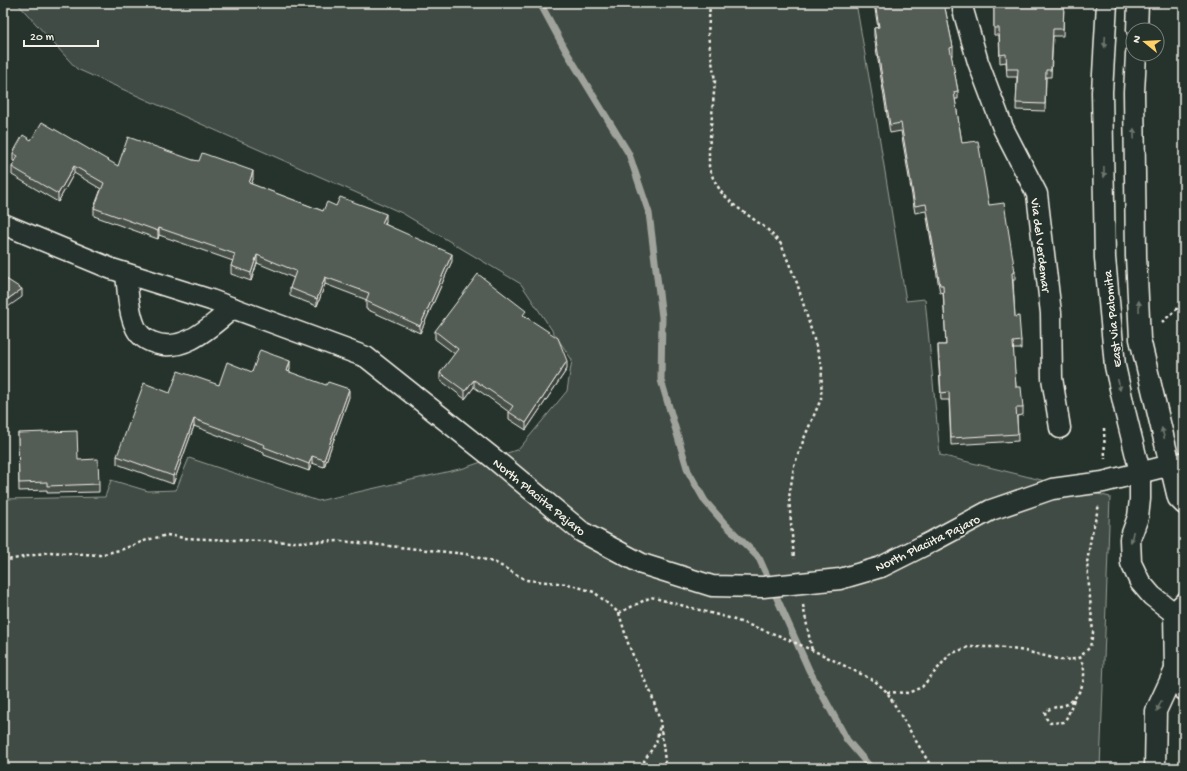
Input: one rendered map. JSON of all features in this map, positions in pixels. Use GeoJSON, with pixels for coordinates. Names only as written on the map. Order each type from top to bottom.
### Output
{"type":"FeatureCollection","features":[{"type":"Feature","properties":{"kind":"street","name":"Via del Verdemar"},"geometry":{"type":"LineString","coordinates":[[964,3],[963,10],[978,62],[1002,128],[1037,194],[1051,313],[1052,378],[1060,428]]}},
{"type":"Feature","properties":{"kind":"street","name":"East Via Palomita"},"geometry":{"type":"LineString","coordinates":[[1106,3],[1102,92],[1105,258],[1115,366],[1124,411],[1140,472],[1138,517],[1130,539],[1131,563],[1140,582],[1152,596],[1179,608],[1175,670],[1156,711],[1154,768]]}},
{"type":"Feature","properties":{"kind":"street"},"geometry":{"type":"LineString","coordinates":[[1137,22],[1138,3]]}},
{"type":"Feature","properties":{"kind":"street","name":"East Via Palomita"},"geometry":{"type":"LineString","coordinates":[[1136,62],[1134,92],[1136,256],[1140,339],[1178,461],[1178,498],[1184,504]]}},
{"type":"Feature","properties":{"kind":"street","name":"North Placiita Pajaro"},"geometry":{"type":"LineString","coordinates":[[3,224],[126,274],[211,300],[366,357],[493,458],[582,532],[642,564],[712,586],[763,587],[840,579],[881,567],[933,542],[991,510],[1052,489],[1103,482],[1178,461]]}},
{"type":"Feature","properties":{"kind":"street"},"geometry":{"type":"LineString","coordinates":[[126,274],[131,313],[135,327],[143,338],[160,346],[176,345],[188,341],[233,308]]}},
{"type":"Feature","properties":{"kind":"street","name":"East Via Palomita"},"geometry":{"type":"LineString","coordinates":[[1175,670],[1184,690]]}},
{"type":"Feature","properties":{"kind":"path"},"geometry":{"type":"LineString","coordinates":[[710,3],[708,35],[715,81],[709,166],[721,192],[734,205],[767,229],[781,244],[797,283],[822,366],[821,399],[794,466],[789,498],[794,559]]}},
{"type":"Feature","properties":{"kind":"path"},"geometry":{"type":"LineString","coordinates":[[1158,325],[1184,303]]}},
{"type":"Feature","properties":{"kind":"path"},"geometry":{"type":"LineString","coordinates":[[887,692],[908,693],[922,687],[950,654],[969,647],[998,647],[1025,651],[1061,660],[1076,659],[1080,657],[1090,647],[1093,633],[1087,563],[1091,537],[1100,500]]}},
{"type":"Feature","properties":{"kind":"path"},"geometry":{"type":"LineString","coordinates":[[3,561],[49,552],[100,555],[123,549],[147,540],[166,536],[293,542],[341,541],[466,554],[496,563],[526,580],[568,584],[594,592],[620,613],[628,643],[651,693],[660,721],[664,761],[661,768]]}},
{"type":"Feature","properties":{"kind":"path"},"geometry":{"type":"LineString","coordinates":[[620,613],[651,597],[729,618],[780,636],[823,655],[875,681],[887,692],[932,768]]}},
{"type":"Feature","properties":{"kind":"path"},"geometry":{"type":"LineString","coordinates":[[803,604],[812,651]]}},
{"type":"Feature","properties":{"kind":"path"},"geometry":{"type":"LineString","coordinates":[[1074,700],[1066,705],[1050,709],[1045,712],[1046,718],[1050,723],[1064,722],[1068,717],[1070,708],[1074,700],[1084,676],[1084,668],[1080,657]]}},
{"type":"Feature","properties":{"kind":"path"},"geometry":{"type":"LineString","coordinates":[[647,768],[644,761],[656,742],[660,721]]}},
{"type":"Feature","properties":{"kind":"shaded area"},"geometry":{"type":"Polygon","coordinates":[[[17,3],[856,3],[906,301],[925,299],[940,455],[1110,497],[1100,768],[3,768],[3,499],[105,497],[111,480],[148,491],[176,490],[189,458],[318,501],[464,468],[519,449],[567,391],[572,360],[521,284],[402,213],[77,69],[17,3]]]}},
{"type":"Feature","properties":{"kind":"building"},"geometry":{"type":"Polygon","coordinates":[[[875,3],[944,3],[953,47],[950,48],[958,91],[954,92],[962,143],[978,141],[989,205],[1004,203],[1015,272],[1012,273],[1015,317],[1019,316],[1021,341],[1013,342],[1016,387],[1021,387],[1023,408],[1016,408],[1018,434],[951,438],[949,392],[941,393],[938,345],[946,345],[943,285],[940,285],[926,204],[915,206],[901,123],[890,125],[874,28],[879,27],[875,3]]]}},
{"type":"Feature","properties":{"kind":"building"},"geometry":{"type":"Polygon","coordinates":[[[994,3],[1064,3],[1063,29],[1053,29],[1051,70],[1046,70],[1045,104],[1016,103],[1018,69],[1007,69],[1006,54],[1000,55],[999,28],[994,28],[994,3]]]}},
{"type":"Feature","properties":{"kind":"building"},"geometry":{"type":"Polygon","coordinates":[[[42,122],[118,166],[128,137],[193,160],[199,161],[202,153],[253,171],[249,183],[323,211],[327,202],[336,206],[340,197],[386,214],[382,223],[452,254],[420,326],[366,301],[369,293],[325,277],[317,299],[290,288],[296,271],[257,255],[251,273],[231,266],[235,254],[159,228],[158,231],[94,208],[104,183],[74,166],[58,194],[12,167],[18,156],[13,153],[23,135],[31,140],[42,122]]]}},
{"type":"Feature","properties":{"kind":"building"},"geometry":{"type":"Polygon","coordinates":[[[478,274],[526,311],[523,315],[558,338],[567,361],[526,423],[509,412],[513,406],[474,380],[465,391],[440,373],[458,349],[435,331],[478,274]]]}},
{"type":"Feature","properties":{"kind":"building"},"geometry":{"type":"Polygon","coordinates":[[[3,277],[22,289],[3,304],[3,277]]]}},
{"type":"Feature","properties":{"kind":"building"},"geometry":{"type":"Polygon","coordinates":[[[260,350],[290,361],[287,371],[326,385],[328,382],[349,389],[324,460],[312,456],[309,464],[264,447],[265,445],[194,419],[173,476],[117,456],[144,383],[170,393],[178,371],[219,385],[227,362],[252,372],[260,350]]]}},
{"type":"Feature","properties":{"kind":"building"},"geometry":{"type":"Polygon","coordinates":[[[77,431],[78,460],[98,459],[99,484],[47,486],[47,482],[19,483],[18,433],[77,431]]]}},
{"type":"Feature","properties":{"kind":"waterway"},"geometry":{"type":"LineString","coordinates":[[540,3],[566,51],[629,154],[649,213],[662,317],[661,380],[688,471],[705,501],[725,524],[759,558],[809,670],[847,740],[871,768]]}}]}
